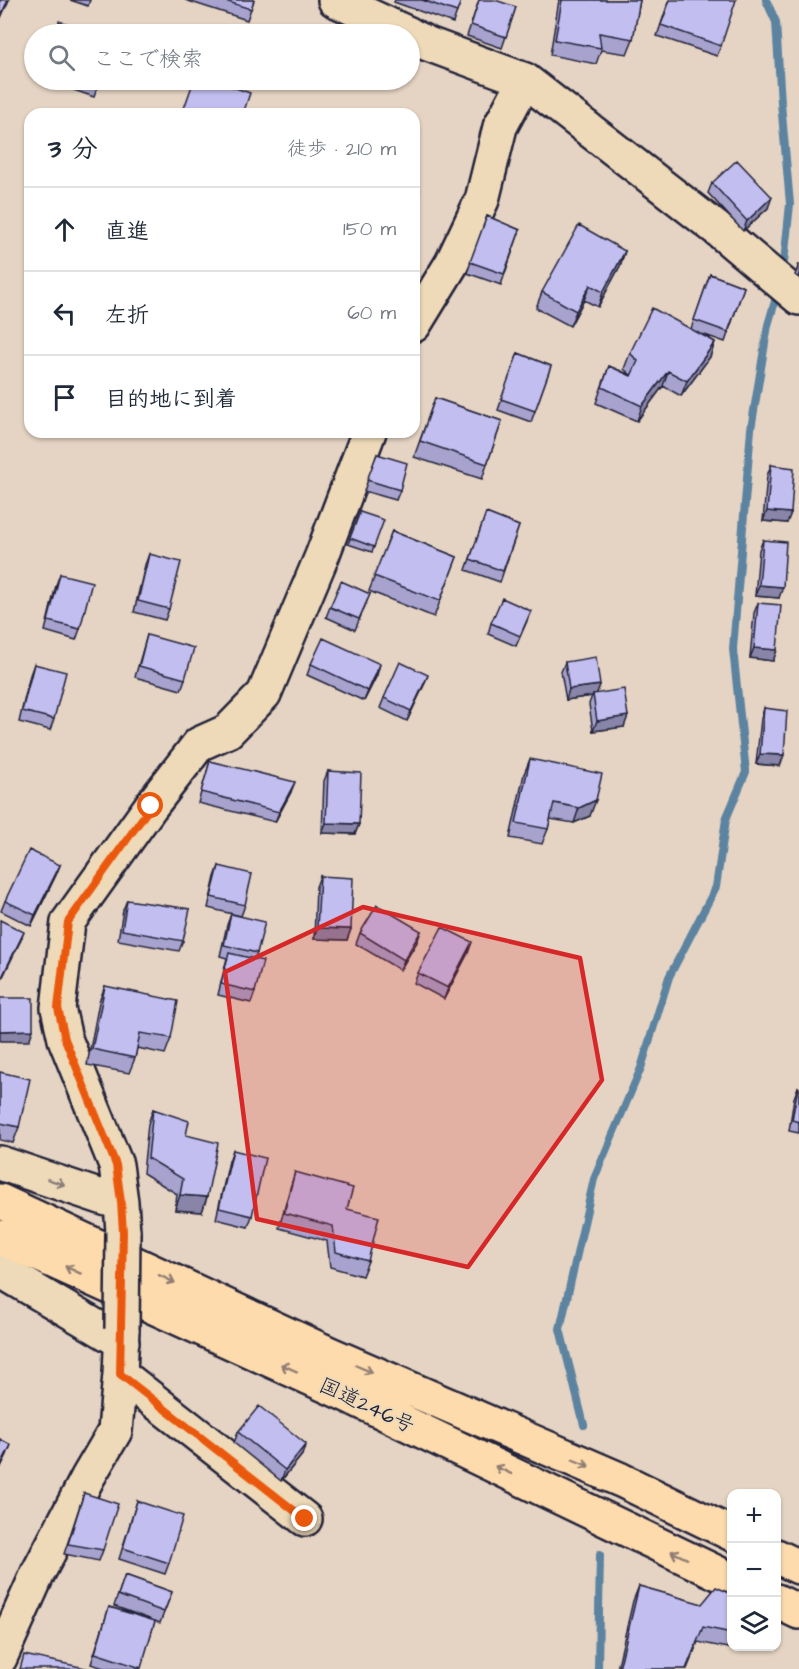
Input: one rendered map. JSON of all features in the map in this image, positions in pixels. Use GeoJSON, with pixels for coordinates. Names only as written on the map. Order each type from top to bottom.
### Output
{"type":"FeatureCollection","features":[{"type":"Feature","properties":{"kind":"highway","name":"国道246号"},"geometry":{"type":"LineString","coordinates":[[0,1201],[332,1355],[621,1480],[727,1532]]}},
{"type":"Feature","properties":{"kind":"highway","name":"国道246号"},"geometry":{"type":"LineString","coordinates":[[0,1237],[345,1394],[727,1578]]}},
{"type":"Feature","properties":{"kind":"highway"},"geometry":{"type":"LineString","coordinates":[[781,1558],[799,1567]]}},
{"type":"Feature","properties":{"kind":"highway"},"geometry":{"type":"LineString","coordinates":[[781,1603],[799,1612]]}},
{"type":"Feature","properties":{"kind":"street"},"geometry":{"type":"LineString","coordinates":[[335,0],[386,24]]}},
{"type":"Feature","properties":{"kind":"street"},"geometry":{"type":"LineString","coordinates":[[420,40],[525,80],[716,228],[799,298]]}},
{"type":"Feature","properties":{"kind":"street"},"geometry":{"type":"LineString","coordinates":[[420,315],[452,263],[482,200],[500,127],[525,80]]}},
{"type":"Feature","properties":{"kind":"street"},"geometry":{"type":"LineString","coordinates":[[0,1658],[38,1573],[115,1431],[122,1348],[122,1217],[116,1165],[65,1039],[58,1008],[68,922],[151,806],[199,744],[228,731],[264,694],[322,556],[367,438]]}},
{"type":"Feature","properties":{"kind":"street"},"geometry":{"type":"LineString","coordinates":[[0,1164],[107,1199],[122,1217]]}},
{"type":"Feature","properties":{"kind":"street"},"geometry":{"type":"LineString","coordinates":[[0,1270],[122,1348],[305,1519]]}},
{"type":"Feature","properties":{"kind":"highlighted area"},"geometry":{"type":"Polygon","coordinates":[[[363,907],[580,958],[602,1080],[468,1267],[257,1219],[225,972],[363,907]]]}},
{"type":"Feature","properties":{"kind":"building"},"geometry":{"type":"Polygon","coordinates":[[[0,0],[8,0],[0,17],[0,0]]]}},
{"type":"Feature","properties":{"kind":"building"},"geometry":{"type":"Polygon","coordinates":[[[222,0],[254,0],[251,9],[222,0]]]}},
{"type":"Feature","properties":{"kind":"building"},"geometry":{"type":"Polygon","coordinates":[[[422,0],[461,0],[457,12],[422,0]]]}},
{"type":"Feature","properties":{"kind":"building"},"geometry":{"type":"Polygon","coordinates":[[[479,0],[495,0],[516,7],[506,37],[471,25],[479,0]]]}},
{"type":"Feature","properties":{"kind":"building"},"geometry":{"type":"Polygon","coordinates":[[[562,0],[640,0],[633,39],[599,33],[601,48],[555,40],[562,0]]]}},
{"type":"Feature","properties":{"kind":"building"},"geometry":{"type":"Polygon","coordinates":[[[670,0],[736,0],[721,46],[661,25],[670,0]]]}},
{"type":"Feature","properties":{"kind":"building"},"geometry":{"type":"Polygon","coordinates":[[[190,90],[241,90],[250,93],[245,108],[184,108],[190,90]]]}},
{"type":"Feature","properties":{"kind":"building"},"geometry":{"type":"Polygon","coordinates":[[[737,160],[772,197],[747,221],[712,183],[737,160]]]}},
{"type":"Feature","properties":{"kind":"building"},"geometry":{"type":"Polygon","coordinates":[[[487,216],[520,230],[504,274],[470,262],[487,216]]]}},
{"type":"Feature","properties":{"kind":"building"},"geometry":{"type":"Polygon","coordinates":[[[579,225],[625,251],[603,292],[590,285],[576,311],[542,292],[579,225]]]}},
{"type":"Feature","properties":{"kind":"building"},"geometry":{"type":"Polygon","coordinates":[[[710,274],[744,287],[728,332],[694,320],[710,274]]]}},
{"type":"Feature","properties":{"kind":"building"},"geometry":{"type":"Polygon","coordinates":[[[652,308],[715,342],[687,381],[668,371],[642,406],[602,387],[609,366],[631,376],[638,361],[630,353],[652,308]]]}},
{"type":"Feature","properties":{"kind":"building"},"geometry":{"type":"Polygon","coordinates":[[[518,353],[551,366],[535,411],[501,399],[518,353]]]}},
{"type":"Feature","properties":{"kind":"building"},"geometry":{"type":"Polygon","coordinates":[[[435,398],[502,421],[487,464],[420,441],[435,398]]]}},
{"type":"Feature","properties":{"kind":"building"},"geometry":{"type":"Polygon","coordinates":[[[377,454],[407,463],[400,490],[367,480],[377,454]]]}},
{"type":"Feature","properties":{"kind":"building"},"geometry":{"type":"Polygon","coordinates":[[[771,465],[794,468],[791,513],[767,511],[771,465]]]}},
{"type":"Feature","properties":{"kind":"building"},"geometry":{"type":"Polygon","coordinates":[[[360,512],[384,520],[374,547],[350,538],[360,512]]]}},
{"type":"Feature","properties":{"kind":"building"},"geometry":{"type":"Polygon","coordinates":[[[486,513],[519,526],[503,571],[470,559],[486,513]]]}},
{"type":"Feature","properties":{"kind":"building"},"geometry":{"type":"Polygon","coordinates":[[[392,531],[457,557],[440,601],[374,576],[392,531]]]}},
{"type":"Feature","properties":{"kind":"building"},"geometry":{"type":"Polygon","coordinates":[[[763,540],[786,542],[783,587],[759,585],[763,540]]]}},
{"type":"Feature","properties":{"kind":"building"},"geometry":{"type":"Polygon","coordinates":[[[149,554],[181,562],[169,609],[138,601],[149,554]]]}},
{"type":"Feature","properties":{"kind":"building"},"geometry":{"type":"Polygon","coordinates":[[[60,574],[92,582],[80,629],[48,621],[60,574]]]}},
{"type":"Feature","properties":{"kind":"building"},"geometry":{"type":"Polygon","coordinates":[[[341,581],[370,594],[359,619],[330,607],[341,581]]]}},
{"type":"Feature","properties":{"kind":"building"},"geometry":{"type":"Polygon","coordinates":[[[502,598],[531,611],[520,636],[491,623],[502,598]]]}},
{"type":"Feature","properties":{"kind":"building"},"geometry":{"type":"Polygon","coordinates":[[[758,603],[781,605],[777,650],[754,648],[758,603]]]}},
{"type":"Feature","properties":{"kind":"building"},"geometry":{"type":"Polygon","coordinates":[[[147,635],[194,648],[185,679],[139,666],[147,635]]]}},
{"type":"Feature","properties":{"kind":"building"},"geometry":{"type":"Polygon","coordinates":[[[323,638],[380,664],[368,691],[311,664],[323,638]]]}},
{"type":"Feature","properties":{"kind":"building"},"geometry":{"type":"Polygon","coordinates":[[[596,657],[600,685],[569,689],[565,662],[596,657]]]}},
{"type":"Feature","properties":{"kind":"building"},"geometry":{"type":"Polygon","coordinates":[[[400,662],[428,675],[411,711],[384,698],[400,662]]]}},
{"type":"Feature","properties":{"kind":"building"},"geometry":{"type":"Polygon","coordinates":[[[34,664],[66,672],[54,719],[22,711],[34,664]]]}},
{"type":"Feature","properties":{"kind":"building"},"geometry":{"type":"Polygon","coordinates":[[[624,689],[628,716],[597,721],[593,694],[624,689]]]}},
{"type":"Feature","properties":{"kind":"building"},"geometry":{"type":"Polygon","coordinates":[[[764,708],[787,711],[784,755],[760,754],[764,708]]]}},
{"type":"Feature","properties":{"kind":"building"},"geometry":{"type":"Polygon","coordinates":[[[530,759],[602,774],[596,800],[579,808],[554,803],[548,829],[516,823],[530,759]]]}},
{"type":"Feature","properties":{"kind":"building"},"geometry":{"type":"Polygon","coordinates":[[[210,761],[295,782],[279,812],[201,792],[210,761]]]}},
{"type":"Feature","properties":{"kind":"building"},"geometry":{"type":"Polygon","coordinates":[[[328,771],[361,773],[359,824],[326,823],[328,771]]]}},
{"type":"Feature","properties":{"kind":"building"},"geometry":{"type":"Polygon","coordinates":[[[29,850],[60,865],[35,915],[5,901],[29,850]]]}},
{"type":"Feature","properties":{"kind":"building"},"geometry":{"type":"Polygon","coordinates":[[[219,866],[252,874],[245,905],[211,897],[219,866]]]}},
{"type":"Feature","properties":{"kind":"building"},"geometry":{"type":"Polygon","coordinates":[[[320,876],[353,878],[351,929],[317,928],[320,876]]]}},
{"type":"Feature","properties":{"kind":"building"},"geometry":{"type":"Polygon","coordinates":[[[127,900],[190,909],[183,941],[122,930],[127,900]]]}},
{"type":"Feature","properties":{"kind":"building"},"geometry":{"type":"Polygon","coordinates":[[[377,905],[421,931],[404,960],[360,933],[377,905]]]}},
{"type":"Feature","properties":{"kind":"building"},"geometry":{"type":"Polygon","coordinates":[[[231,914],[265,922],[257,953],[224,945],[231,914]]]}},
{"type":"Feature","properties":{"kind":"building"},"geometry":{"type":"Polygon","coordinates":[[[0,920],[24,932],[0,981],[0,920]]]}},
{"type":"Feature","properties":{"kind":"building"},"geometry":{"type":"Polygon","coordinates":[[[442,927],[472,942],[448,988],[418,973],[442,927]]]}},
{"type":"Feature","properties":{"kind":"building"},"geometry":{"type":"Polygon","coordinates":[[[229,953],[263,961],[255,992],[221,984],[229,953]]]}},
{"type":"Feature","properties":{"kind":"building"},"geometry":{"type":"Polygon","coordinates":[[[105,986],[178,1001],[171,1038],[140,1033],[135,1058],[92,1049],[105,986]]]}},
{"type":"Feature","properties":{"kind":"building"},"geometry":{"type":"Polygon","coordinates":[[[0,998],[33,998],[33,1030],[0,1031],[0,998]]]}},
{"type":"Feature","properties":{"kind":"building"},"geometry":{"type":"Polygon","coordinates":[[[0,1072],[30,1079],[19,1127],[0,1123],[0,1072]]]}},
{"type":"Feature","properties":{"kind":"building"},"geometry":{"type":"Polygon","coordinates":[[[799,1088],[799,1122],[792,1120],[799,1088]]]}},
{"type":"Feature","properties":{"kind":"building"},"geometry":{"type":"Polygon","coordinates":[[[153,1109],[189,1121],[186,1135],[218,1143],[207,1197],[180,1195],[183,1179],[148,1158],[153,1109]]]}},
{"type":"Feature","properties":{"kind":"building"},"geometry":{"type":"Polygon","coordinates":[[[233,1150],[265,1158],[252,1216],[219,1208],[233,1150]]]}},
{"type":"Feature","properties":{"kind":"building"},"geometry":{"type":"Polygon","coordinates":[[[295,1172],[353,1188],[347,1209],[379,1217],[368,1261],[336,1252],[333,1226],[284,1213],[295,1172]]]}},
{"type":"Feature","properties":{"kind":"building"},"geometry":{"type":"Polygon","coordinates":[[[259,1406],[306,1444],[285,1470],[238,1432],[259,1406]]]}},
{"type":"Feature","properties":{"kind":"building"},"geometry":{"type":"Polygon","coordinates":[[[0,1439],[11,1445],[0,1466],[0,1439]]]}},
{"type":"Feature","properties":{"kind":"building"},"geometry":{"type":"Polygon","coordinates":[[[84,1493],[118,1504],[103,1550],[68,1544],[84,1493]]]}},
{"type":"Feature","properties":{"kind":"building"},"geometry":{"type":"Polygon","coordinates":[[[137,1501],[183,1516],[169,1563],[123,1548],[137,1501]]]}},
{"type":"Feature","properties":{"kind":"building"},"geometry":{"type":"Polygon","coordinates":[[[125,1575],[172,1592],[164,1612],[118,1595],[125,1575]]]}},
{"type":"Feature","properties":{"kind":"building"},"geometry":{"type":"Polygon","coordinates":[[[639,1586],[702,1604],[716,1587],[727,1592],[727,1632],[703,1627],[686,1669],[619,1669],[639,1586]]]}},
{"type":"Feature","properties":{"kind":"building"},"geometry":{"type":"Polygon","coordinates":[[[109,1607],[155,1621],[141,1668],[95,1653],[109,1607]]]}},
{"type":"Feature","properties":{"kind":"building"},"geometry":{"type":"Polygon","coordinates":[[[24,1655],[90,1669],[20,1669],[24,1655]]]}},
{"type":"Feature","properties":{"kind":"waterway"},"geometry":{"type":"LineString","coordinates":[[766,0],[776,22],[790,204],[783,272]]}},
{"type":"Feature","properties":{"kind":"waterway"},"geometry":{"type":"LineString","coordinates":[[584,1425],[560,1329],[594,1179],[641,1068],[669,977],[716,887],[726,819],[746,772],[733,649],[751,429],[768,325],[778,291]]}},
{"type":"Feature","properties":{"kind":"waterway"},"geometry":{"type":"LineString","coordinates":[[598,1669],[600,1554]]}},
{"type":"Feature","properties":{"kind":"route"},"geometry":{"type":"LineString","coordinates":[[151,806],[68,922],[58,1008],[65,1039],[116,1165],[123,1232],[120,1374],[305,1519]]}}]}
